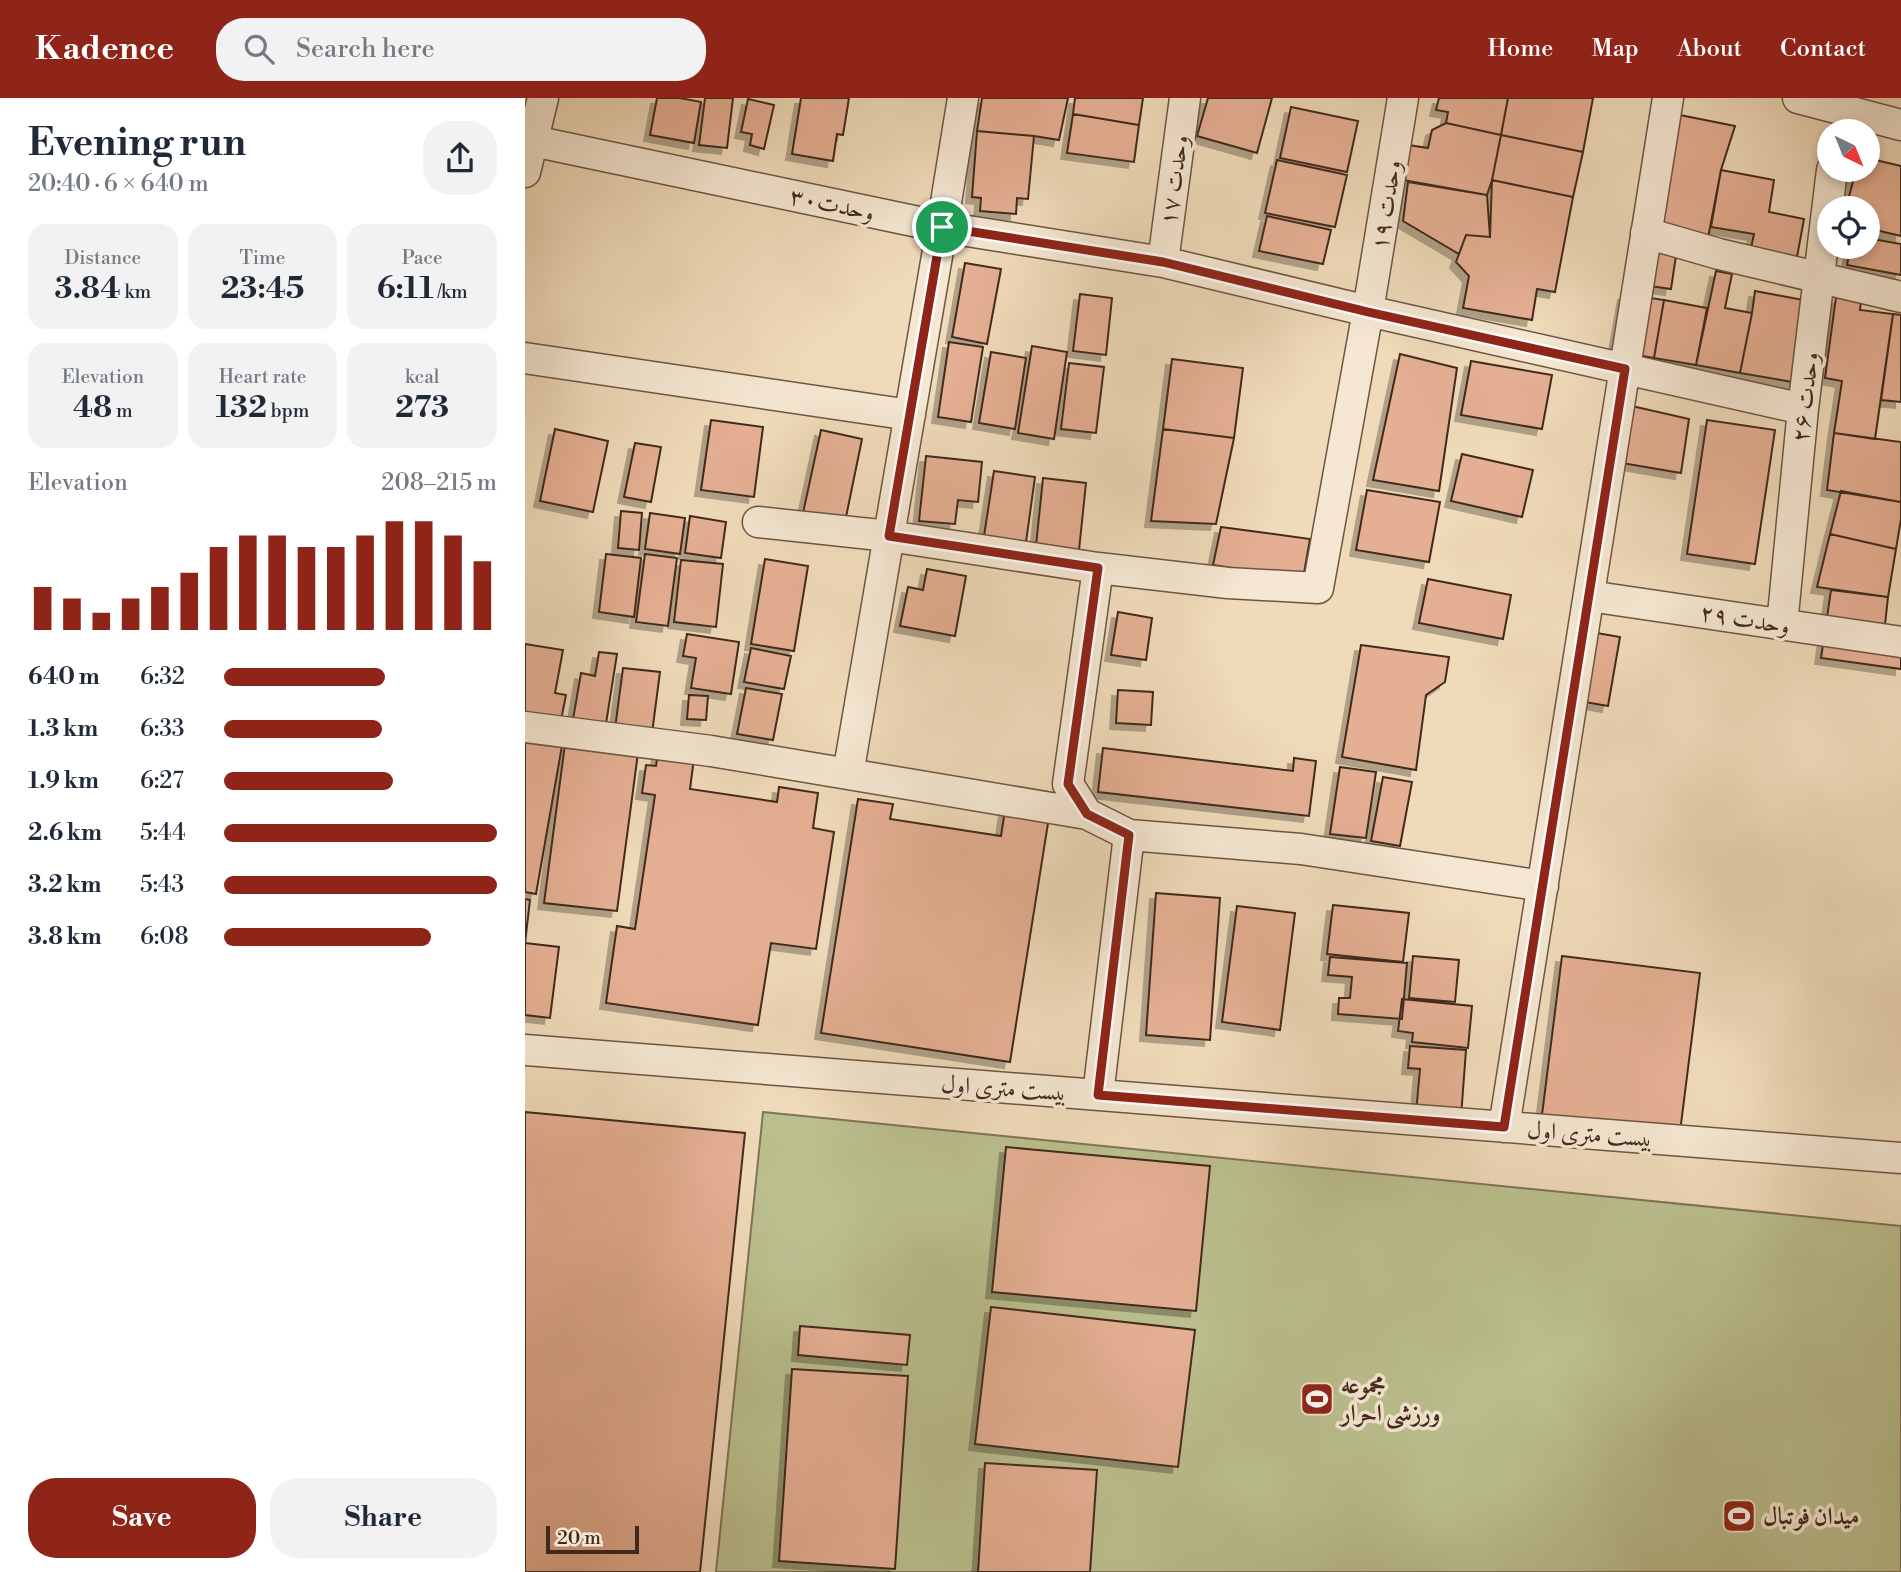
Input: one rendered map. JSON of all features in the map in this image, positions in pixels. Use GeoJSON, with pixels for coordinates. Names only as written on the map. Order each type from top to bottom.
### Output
{"type":"FeatureCollection","features":[{"type":"Feature","properties":{"kind":"street"},"geometry":{"type":"LineString","coordinates":[[525,172],[543,98]]}},
{"type":"Feature","properties":{"kind":"street"},"geometry":{"type":"LineString","coordinates":[[848,774],[963,98]]}},
{"type":"Feature","properties":{"kind":"street","name":"وحدت ۱۷"},"geometry":{"type":"LineString","coordinates":[[1163,262],[1185,98]]}},
{"type":"Feature","properties":{"kind":"street","name":"وحدت ۱۹"},"geometry":{"type":"LineString","coordinates":[[1098,568],[1228,583],[1318,588],[1403,98]]}},
{"type":"Feature","properties":{"kind":"street"},"geometry":{"type":"LineString","coordinates":[[1504,1127],[1668,98]]}},
{"type":"Feature","properties":{"kind":"street"},"geometry":{"type":"LineString","coordinates":[[1798,98],[1839,112],[1901,125]]}},
{"type":"Feature","properties":{"kind":"street","name":"وحدت۳۰"},"geometry":{"type":"LineString","coordinates":[[533,141],[942,227],[1163,262],[1368,312],[1803,408]]}},
{"type":"Feature","properties":{"kind":"street","name":"وحدت ۲۶"},"geometry":{"type":"LineString","coordinates":[[1782,625],[1803,408],[1831,182]]}},
{"type":"Feature","properties":{"kind":"street"},"geometry":{"type":"LineString","coordinates":[[1646,233],[1719,254],[1901,297]]}},
{"type":"Feature","properties":{"kind":"street"},"geometry":{"type":"LineString","coordinates":[[525,358],[910,415]]}},
{"type":"Feature","properties":{"kind":"street"},"geometry":{"type":"LineString","coordinates":[[758,522],[889,536],[1098,568],[1068,784],[1087,814]]}},
{"type":"Feature","properties":{"kind":"street","name":"وحدت ۲۹"},"geometry":{"type":"LineString","coordinates":[[1589,596],[1901,642]]}},
{"type":"Feature","properties":{"kind":"street"},"geometry":{"type":"LineString","coordinates":[[525,727],[711,751],[1087,814],[1129,835],[1301,849],[1543,886]]}},
{"type":"Feature","properties":{"kind":"street"},"geometry":{"type":"LineString","coordinates":[[1098,1095],[1129,835]]}},
{"type":"Feature","properties":{"kind":"street","name":"بیست متری اول"},"geometry":{"type":"LineString","coordinates":[[525,1050],[1901,1158]]}},
{"type":"Feature","properties":{"kind":"green space","name":"مجموعه ورزشی احرار"},"geometry":{"type":"Polygon","coordinates":[[[763,1112],[1901,1226],[1901,1572],[716,1572],[763,1112]]]}},
{"type":"Feature","properties":{"kind":"building"},"geometry":{"type":"Polygon","coordinates":[[[657,98],[701,102],[694,143],[650,135],[657,98]]]}},
{"type":"Feature","properties":{"kind":"building"},"geometry":{"type":"Polygon","coordinates":[[[705,98],[733,98],[727,148],[699,145],[705,98]]]}},
{"type":"Feature","properties":{"kind":"building"},"geometry":{"type":"Polygon","coordinates":[[[801,98],[849,98],[843,135],[837,134],[833,161],[792,154],[801,98]]]}},
{"type":"Feature","properties":{"kind":"building"},"geometry":{"type":"Polygon","coordinates":[[[982,98],[1068,98],[1059,140],[977,131],[982,98]]]}},
{"type":"Feature","properties":{"kind":"building"},"geometry":{"type":"Polygon","coordinates":[[[1075,98],[1143,98],[1139,125],[1073,114],[1075,98]]]}},
{"type":"Feature","properties":{"kind":"building"},"geometry":{"type":"Polygon","coordinates":[[[1208,98],[1272,98],[1257,153],[1197,136],[1208,98]]]}},
{"type":"Feature","properties":{"kind":"building"},"geometry":{"type":"Polygon","coordinates":[[[1439,98],[1508,98],[1501,135],[1446,123],[1448,112],[1436,110],[1439,98]]]}},
{"type":"Feature","properties":{"kind":"building"},"geometry":{"type":"Polygon","coordinates":[[[1508,98],[1593,98],[1583,152],[1501,135],[1508,98]]]}},
{"type":"Feature","properties":{"kind":"building"},"geometry":{"type":"Polygon","coordinates":[[[748,99],[774,105],[764,149],[750,145],[752,134],[741,132],[748,99]]]}},
{"type":"Feature","properties":{"kind":"building"},"geometry":{"type":"Polygon","coordinates":[[[1291,107],[1358,121],[1347,172],[1280,158],[1291,107]]]}},
{"type":"Feature","properties":{"kind":"building"},"geometry":{"type":"Polygon","coordinates":[[[1660,111],[1735,126],[1721,170],[1708,238],[1637,224],[1660,111]]]}},
{"type":"Feature","properties":{"kind":"building"},"geometry":{"type":"Polygon","coordinates":[[[1073,114],[1139,125],[1134,162],[1067,153],[1073,114]]]}},
{"type":"Feature","properties":{"kind":"building"},"geometry":{"type":"Polygon","coordinates":[[[1446,123],[1501,135],[1487,195],[1403,180],[1408,145],[1428,148],[1432,130],[1446,123]]]}},
{"type":"Feature","properties":{"kind":"building"},"geometry":{"type":"Polygon","coordinates":[[[977,131],[1034,136],[1028,199],[1017,198],[1016,214],[980,211],[981,198],[972,197],[977,131]]]}},
{"type":"Feature","properties":{"kind":"building"},"geometry":{"type":"Polygon","coordinates":[[[1501,135],[1583,152],[1573,197],[1492,180],[1501,135]]]}},
{"type":"Feature","properties":{"kind":"building"},"geometry":{"type":"Polygon","coordinates":[[[1277,160],[1347,175],[1335,227],[1265,213],[1277,160]]]}},
{"type":"Feature","properties":{"kind":"building"},"geometry":{"type":"Polygon","coordinates":[[[1880,161],[1901,166],[1901,236],[1880,231],[1880,196],[1849,196],[1853,182],[1880,182],[1880,161]]]}},
{"type":"Feature","properties":{"kind":"building"},"geometry":{"type":"Polygon","coordinates":[[[1721,170],[1774,180],[1769,212],[1804,219],[1797,257],[1751,248],[1754,234],[1711,227],[1721,170]]]}},
{"type":"Feature","properties":{"kind":"building"},"geometry":{"type":"Polygon","coordinates":[[[1492,180],[1573,197],[1555,292],[1537,289],[1532,320],[1463,308],[1469,276],[1456,262],[1466,235],[1490,237],[1492,180]]]}},
{"type":"Feature","properties":{"kind":"building"},"geometry":{"type":"Polygon","coordinates":[[[1408,182],[1487,195],[1490,237],[1466,235],[1459,254],[1403,221],[1408,182]]]}},
{"type":"Feature","properties":{"kind":"building"},"geometry":{"type":"Polygon","coordinates":[[[1267,216],[1331,230],[1323,264],[1259,251],[1267,216]]]}},
{"type":"Feature","properties":{"kind":"building"},"geometry":{"type":"Polygon","coordinates":[[[1880,240],[1901,244],[1901,275],[1847,265],[1848,259],[1880,259],[1880,240]]]}},
{"type":"Feature","properties":{"kind":"building"},"geometry":{"type":"Polygon","coordinates":[[[1642,244],[1677,249],[1671,289],[1636,284],[1642,244]]]}},
{"type":"Feature","properties":{"kind":"building"},"geometry":{"type":"Polygon","coordinates":[[[965,263],[1001,269],[987,344],[952,337],[965,263]]]}},
{"type":"Feature","properties":{"kind":"building"},"geometry":{"type":"Polygon","coordinates":[[[1716,271],[1732,274],[1725,308],[1752,313],[1740,373],[1696,365],[1716,271]]]}},
{"type":"Feature","properties":{"kind":"building"},"geometry":{"type":"Polygon","coordinates":[[[1755,291],[1814,302],[1798,383],[1740,373],[1755,291]]]}},
{"type":"Feature","properties":{"kind":"building"},"geometry":{"type":"Polygon","coordinates":[[[1080,294],[1112,298],[1106,355],[1073,351],[1080,294]]]}},
{"type":"Feature","properties":{"kind":"building"},"geometry":{"type":"Polygon","coordinates":[[[1624,294],[1664,300],[1654,358],[1614,351],[1624,294]]]}},
{"type":"Feature","properties":{"kind":"building"},"geometry":{"type":"Polygon","coordinates":[[[1836,297],[1861,301],[1860,310],[1893,314],[1875,439],[1834,433],[1842,381],[1825,378],[1836,297]]]}},
{"type":"Feature","properties":{"kind":"building"},"geometry":{"type":"Polygon","coordinates":[[[1664,300],[1707,308],[1696,365],[1654,358],[1664,300]]]}},
{"type":"Feature","properties":{"kind":"building"},"geometry":{"type":"Polygon","coordinates":[[[1893,314],[1901,315],[1901,402],[1881,400],[1893,314]]]}},
{"type":"Feature","properties":{"kind":"building"},"geometry":{"type":"Polygon","coordinates":[[[949,342],[983,347],[971,422],[938,417],[949,342]]]}},
{"type":"Feature","properties":{"kind":"building"},"geometry":{"type":"Polygon","coordinates":[[[1032,346],[1067,352],[1054,439],[1018,433],[1032,346]]]}},
{"type":"Feature","properties":{"kind":"building"},"geometry":{"type":"Polygon","coordinates":[[[991,352],[1026,358],[1015,429],[979,423],[991,352]]]}},
{"type":"Feature","properties":{"kind":"building"},"geometry":{"type":"Polygon","coordinates":[[[1400,354],[1457,368],[1439,491],[1373,480],[1400,354]]]}},
{"type":"Feature","properties":{"kind":"building"},"geometry":{"type":"Polygon","coordinates":[[[1172,359],[1243,368],[1234,438],[1163,429],[1172,359]]]}},
{"type":"Feature","properties":{"kind":"building"},"geometry":{"type":"Polygon","coordinates":[[[1471,361],[1552,375],[1542,429],[1461,415],[1471,361]]]}},
{"type":"Feature","properties":{"kind":"building"},"geometry":{"type":"Polygon","coordinates":[[[1069,363],[1104,367],[1096,433],[1061,429],[1069,363]]]}},
{"type":"Feature","properties":{"kind":"building"},"geometry":{"type":"Polygon","coordinates":[[[1623,404],[1689,419],[1681,473],[1610,461],[1623,404]]]}},
{"type":"Feature","properties":{"kind":"building"},"geometry":{"type":"Polygon","coordinates":[[[711,420],[763,427],[754,497],[701,490],[711,420]]]}},
{"type":"Feature","properties":{"kind":"building"},"geometry":{"type":"Polygon","coordinates":[[[1707,420],[1775,430],[1755,564],[1687,554],[1707,420]]]}},
{"type":"Feature","properties":{"kind":"building"},"geometry":{"type":"Polygon","coordinates":[[[555,429],[608,441],[593,512],[540,501],[555,429]]]}},
{"type":"Feature","properties":{"kind":"building"},"geometry":{"type":"Polygon","coordinates":[[[1163,429],[1234,438],[1216,524],[1151,521],[1163,429]]]}},
{"type":"Feature","properties":{"kind":"building"},"geometry":{"type":"Polygon","coordinates":[[[821,430],[862,439],[845,522],[803,513],[821,430]]]}},
{"type":"Feature","properties":{"kind":"building"},"geometry":{"type":"Polygon","coordinates":[[[1834,433],[1901,442],[1901,502],[1827,490],[1834,433]]]}},
{"type":"Feature","properties":{"kind":"building"},"geometry":{"type":"Polygon","coordinates":[[[635,443],[661,447],[651,502],[624,497],[635,443]]]}},
{"type":"Feature","properties":{"kind":"building"},"geometry":{"type":"Polygon","coordinates":[[[1462,454],[1533,470],[1522,517],[1451,501],[1462,454]]]}},
{"type":"Feature","properties":{"kind":"building"},"geometry":{"type":"Polygon","coordinates":[[[926,456],[982,462],[978,502],[958,500],[955,524],[919,521],[926,456]]]}},
{"type":"Feature","properties":{"kind":"building"},"geometry":{"type":"Polygon","coordinates":[[[994,471],[1035,477],[1026,542],[984,536],[994,471]]]}},
{"type":"Feature","properties":{"kind":"building"},"geometry":{"type":"Polygon","coordinates":[[[1043,478],[1086,483],[1079,550],[1036,546],[1043,478]]]}},
{"type":"Feature","properties":{"kind":"building"},"geometry":{"type":"Polygon","coordinates":[[[1367,490],[1440,502],[1429,562],[1356,550],[1367,490]]]}},
{"type":"Feature","properties":{"kind":"building"},"geometry":{"type":"Polygon","coordinates":[[[1841,491],[1901,502],[1896,549],[1830,534],[1841,491]]]}},
{"type":"Feature","properties":{"kind":"building"},"geometry":{"type":"Polygon","coordinates":[[[621,511],[642,513],[639,550],[618,548],[621,511]]]}},
{"type":"Feature","properties":{"kind":"building"},"geometry":{"type":"Polygon","coordinates":[[[650,513],[685,518],[680,554],[645,549],[650,513]]]}},
{"type":"Feature","properties":{"kind":"building"},"geometry":{"type":"Polygon","coordinates":[[[690,516],[726,522],[721,558],[685,553],[690,516]]]}},
{"type":"Feature","properties":{"kind":"building"},"geometry":{"type":"Polygon","coordinates":[[[1221,527],[1310,539],[1303,579],[1213,565],[1221,527]]]}},
{"type":"Feature","properties":{"kind":"building"},"geometry":{"type":"Polygon","coordinates":[[[1830,534],[1896,549],[1888,597],[1817,587],[1830,534]]]}},
{"type":"Feature","properties":{"kind":"building"},"geometry":{"type":"Polygon","coordinates":[[[606,554],[641,558],[634,617],[599,612],[606,554]]]}},
{"type":"Feature","properties":{"kind":"building"},"geometry":{"type":"Polygon","coordinates":[[[645,554],[677,558],[668,626],[636,622],[645,554]]]}},
{"type":"Feature","properties":{"kind":"building"},"geometry":{"type":"Polygon","coordinates":[[[765,559],[808,566],[794,651],[751,644],[765,559]]]}},
{"type":"Feature","properties":{"kind":"building"},"geometry":{"type":"Polygon","coordinates":[[[681,560],[723,564],[716,627],[674,622],[681,560]]]}},
{"type":"Feature","properties":{"kind":"building"},"geometry":{"type":"Polygon","coordinates":[[[927,569],[966,576],[955,636],[900,626],[908,587],[923,590],[927,569]]]}},
{"type":"Feature","properties":{"kind":"building"},"geometry":{"type":"Polygon","coordinates":[[[1428,579],[1511,595],[1503,639],[1419,623],[1428,579]]]}},
{"type":"Feature","properties":{"kind":"building"},"geometry":{"type":"Polygon","coordinates":[[[1831,590],[1888,597],[1884,634],[1901,649],[1901,669],[1821,658],[1831,590]]]}},
{"type":"Feature","properties":{"kind":"building"},"geometry":{"type":"Polygon","coordinates":[[[1118,612],[1152,618],[1146,660],[1111,655],[1118,612]]]}},
{"type":"Feature","properties":{"kind":"building"},"geometry":{"type":"Polygon","coordinates":[[[1591,632],[1620,637],[1608,706],[1579,701],[1591,632]]]}},
{"type":"Feature","properties":{"kind":"building"},"geometry":{"type":"Polygon","coordinates":[[[687,634],[739,642],[731,694],[691,688],[696,658],[683,656],[687,634]]]}},
{"type":"Feature","properties":{"kind":"building"},"geometry":{"type":"Polygon","coordinates":[[[525,644],[563,650],[555,693],[566,695],[559,730],[525,724],[525,644]]]}},
{"type":"Feature","properties":{"kind":"building"},"geometry":{"type":"Polygon","coordinates":[[[1361,645],[1449,657],[1445,682],[1426,695],[1416,770],[1342,757],[1361,645]]]}},
{"type":"Feature","properties":{"kind":"building"},"geometry":{"type":"Polygon","coordinates":[[[751,648],[791,656],[784,689],[744,682],[751,648]]]}},
{"type":"Feature","properties":{"kind":"building"},"geometry":{"type":"Polygon","coordinates":[[[599,652],[617,654],[605,730],[572,725],[581,673],[595,676],[599,652]]]}},
{"type":"Feature","properties":{"kind":"building"},"geometry":{"type":"Polygon","coordinates":[[[623,668],[660,672],[651,741],[614,736],[623,668]]]}},
{"type":"Feature","properties":{"kind":"building"},"geometry":{"type":"Polygon","coordinates":[[[746,688],[782,694],[773,740],[737,734],[746,688]]]}},
{"type":"Feature","properties":{"kind":"building"},"geometry":{"type":"Polygon","coordinates":[[[1118,690],[1153,692],[1151,725],[1116,723],[1118,690]]]}},
{"type":"Feature","properties":{"kind":"building"},"geometry":{"type":"Polygon","coordinates":[[[689,695],[708,696],[706,720],[687,719],[689,695]]]}},
{"type":"Feature","properties":{"kind":"building"},"geometry":{"type":"Polygon","coordinates":[[[525,733],[563,740],[536,894],[525,892],[525,733]]]}},
{"type":"Feature","properties":{"kind":"building"},"geometry":{"type":"Polygon","coordinates":[[[565,744],[638,753],[617,911],[544,903],[565,744]]]}},
{"type":"Feature","properties":{"kind":"building"},"geometry":{"type":"Polygon","coordinates":[[[1103,748],[1293,771],[1294,758],[1316,761],[1309,816],[1098,792],[1103,748]]]}},
{"type":"Feature","properties":{"kind":"building"},"geometry":{"type":"Polygon","coordinates":[[[658,753],[694,758],[690,789],[777,802],[779,787],[818,793],[813,828],[834,832],[816,949],[771,943],[758,1025],[606,1003],[617,926],[635,929],[655,795],[642,793],[646,765],[656,766],[658,753]]]}},
{"type":"Feature","properties":{"kind":"building"},"geometry":{"type":"Polygon","coordinates":[[[1340,767],[1376,772],[1366,838],[1330,834],[1340,767]]]}},
{"type":"Feature","properties":{"kind":"building"},"geometry":{"type":"Polygon","coordinates":[[[1383,777],[1412,782],[1400,846],[1371,841],[1383,777]]]}},
{"type":"Feature","properties":{"kind":"building"},"geometry":{"type":"Polygon","coordinates":[[[858,799],[893,804],[890,819],[1001,836],[1005,810],[1049,817],[1010,1062],[821,1033],[858,799]]]}},
{"type":"Feature","properties":{"kind":"building"},"geometry":{"type":"Polygon","coordinates":[[[1156,893],[1220,898],[1210,1040],[1146,1035],[1156,893]]]}},
{"type":"Feature","properties":{"kind":"building"},"geometry":{"type":"Polygon","coordinates":[[[525,899],[530,900],[525,943],[525,899]]]}},
{"type":"Feature","properties":{"kind":"building"},"geometry":{"type":"Polygon","coordinates":[[[1333,905],[1409,913],[1403,962],[1327,954],[1333,905]]]}},
{"type":"Feature","properties":{"kind":"building"},"geometry":{"type":"Polygon","coordinates":[[[1237,906],[1295,913],[1280,1030],[1222,1022],[1237,906]]]}},
{"type":"Feature","properties":{"kind":"building"},"geometry":{"type":"Polygon","coordinates":[[[525,943],[559,947],[550,1018],[525,1015],[525,943]]]}},
{"type":"Feature","properties":{"kind":"building"},"geometry":{"type":"Polygon","coordinates":[[[1413,956],[1459,960],[1455,1002],[1409,998],[1413,956]]]}},
{"type":"Feature","properties":{"kind":"building"},"geometry":{"type":"Polygon","coordinates":[[[1562,956],[1700,973],[1680,1132],[1542,1115],[1562,956]]]}},
{"type":"Feature","properties":{"kind":"building"},"geometry":{"type":"Polygon","coordinates":[[[1330,957],[1407,963],[1402,1019],[1338,1014],[1339,998],[1350,998],[1352,977],[1328,975],[1330,957]]]}},
{"type":"Feature","properties":{"kind":"building"},"geometry":{"type":"Polygon","coordinates":[[[1402,999],[1472,1006],[1468,1048],[1412,1042],[1413,1033],[1398,1031],[1402,999]]]}},
{"type":"Feature","properties":{"kind":"building"},"geometry":{"type":"Polygon","coordinates":[[[1410,1046],[1466,1050],[1461,1117],[1416,1113],[1420,1069],[1408,1068],[1410,1046]]]}},
{"type":"Feature","properties":{"kind":"building"},"geometry":{"type":"Polygon","coordinates":[[[525,1112],[745,1133],[700,1572],[525,1572],[525,1112]]]}},
{"type":"Feature","properties":{"kind":"building"},"geometry":{"type":"Polygon","coordinates":[[[1006,1147],[1210,1166],[1196,1311],[992,1292],[1006,1147]]]}},
{"type":"Feature","properties":{"kind":"building"},"geometry":{"type":"Polygon","coordinates":[[[991,1307],[1195,1330],[1178,1467],[975,1444],[991,1307]]]}},
{"type":"Feature","properties":{"kind":"building"},"geometry":{"type":"Polygon","coordinates":[[[800,1326],[910,1335],[907,1365],[798,1355],[800,1326]]]}},
{"type":"Feature","properties":{"kind":"building"},"geometry":{"type":"Polygon","coordinates":[[[792,1369],[908,1376],[895,1569],[779,1561],[792,1369]]]}},
{"type":"Feature","properties":{"kind":"building"},"geometry":{"type":"Polygon","coordinates":[[[985,1463],[1097,1470],[1090,1572],[978,1572],[985,1463]]]}},
{"type":"Feature","properties":{"kind":"place","name":"مجموعه ورزشی احرار"},"geometry":{"type":"Point","coordinates":[1317,1399]}},
{"type":"Feature","properties":{"kind":"place","name":"میدان فوتبال"},"geometry":{"type":"Point","coordinates":[1739,1516]}},
{"type":"Feature","properties":{"kind":"route"},"geometry":{"type":"LineString","coordinates":[[942,227],[1163,262],[1368,312],[1625,369],[1504,1127],[1098,1095],[1129,835],[1087,814],[1068,784],[1098,568],[889,536],[942,227]]}}]}
